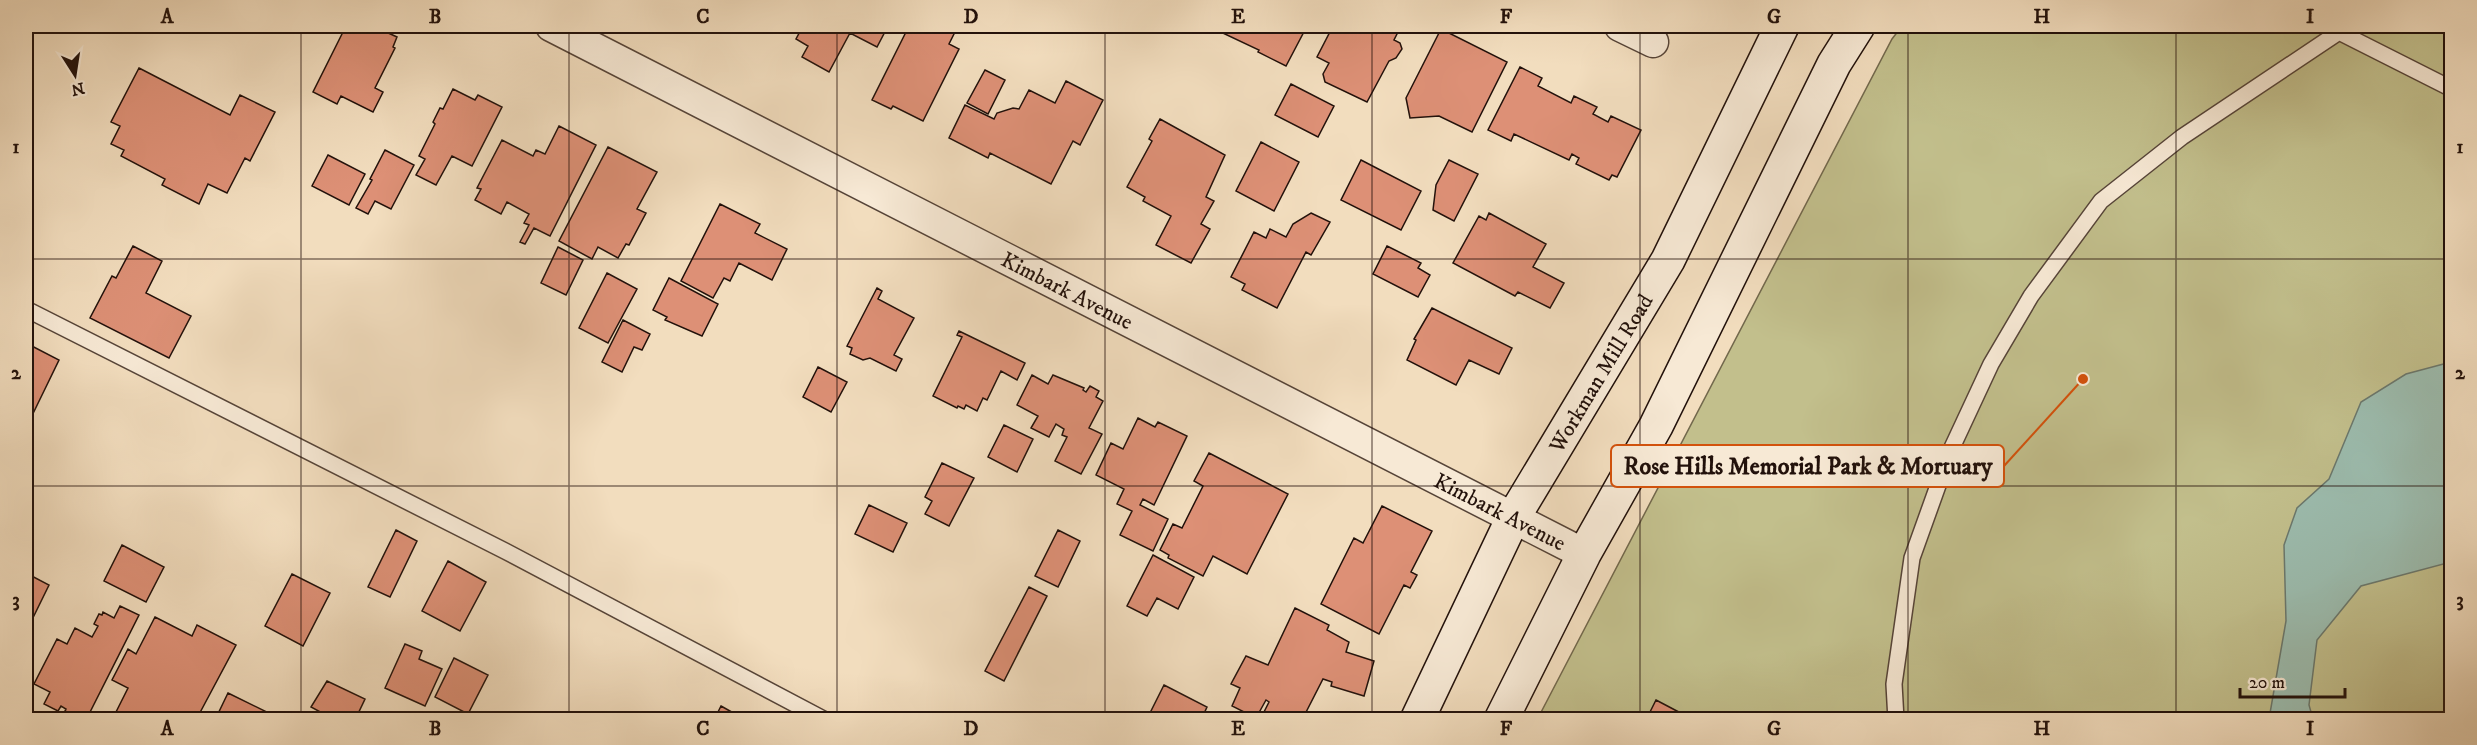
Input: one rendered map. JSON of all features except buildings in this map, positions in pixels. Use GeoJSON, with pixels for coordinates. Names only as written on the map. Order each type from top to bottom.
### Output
{"type":"FeatureCollection","features":[{"type":"Feature","properties":{"kind":"main road","name":"Workman Mill Road"},"geometry":{"type":"LineString","coordinates":[[1417,720],[1513,518],[1668,260],[1782,26]]}},
{"type":"Feature","properties":{"kind":"main road"},"geometry":{"type":"LineString","coordinates":[[1501,720],[1584,554],[1656,426],[1834,64],[1858,26]]}},
{"type":"Feature","properties":{"kind":"street","name":"Kimbark Avenue"},"geometry":{"type":"LineString","coordinates":[[551,26],[1584,554]]}},
{"type":"Feature","properties":{"kind":"street"},"geometry":{"type":"LineString","coordinates":[[1620,26],[1653,42]]}},
{"type":"Feature","properties":{"kind":"lane"},"geometry":{"type":"LineString","coordinates":[[1896,720],[1894,684],[1912,558],[1950,452],[1991,364],[2031,296],[2101,201],[2182,137],[2343,29],[2451,90]]}},
{"type":"Feature","properties":{"kind":"lane"},"geometry":{"type":"LineString","coordinates":[[26,309],[505,551],[825,720]]}},
{"type":"Feature","properties":{"kind":"shaded area"},"geometry":{"type":"Polygon","coordinates":[[[1902,26],[2451,26],[2451,719],[1537,720],[1892,39],[1902,26]]]}},
{"type":"Feature","properties":{"kind":"shaded area"},"geometry":{"type":"Polygon","coordinates":[[[2451,362],[2451,562],[2361,586],[2317,640],[2309,705],[2313,719],[2269,719],[2286,621],[2284,545],[2297,508],[2329,479],[2361,402],[2406,374],[2451,362]]]}},
{"type":"Feature","properties":{"kind":"place","name":"Rose Hills Memorial Park & Mortuary"},"geometry":{"type":"Point","coordinates":[2083,379]}}]}
